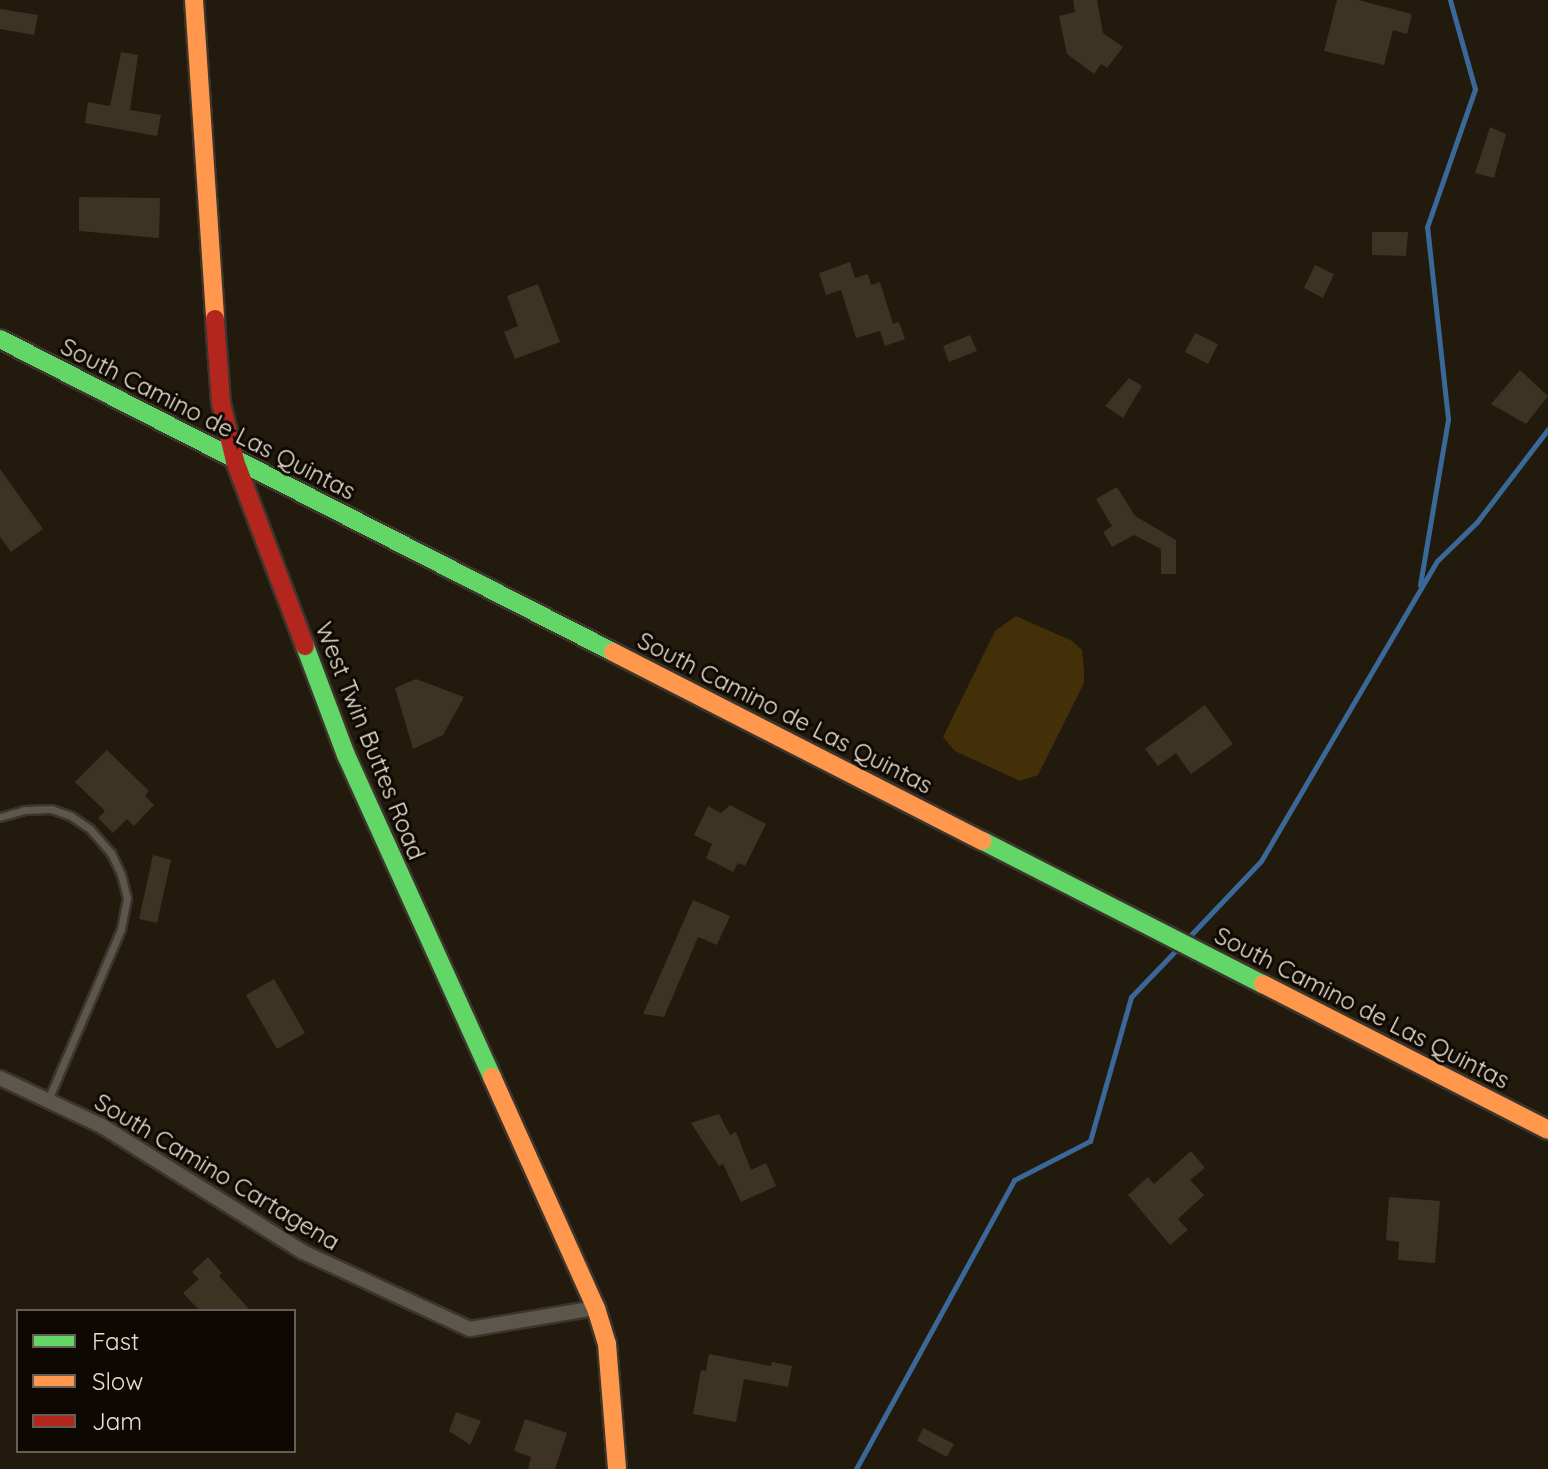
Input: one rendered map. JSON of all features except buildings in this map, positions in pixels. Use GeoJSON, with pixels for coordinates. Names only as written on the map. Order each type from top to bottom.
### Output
{"type":"FeatureCollection","features":[{"type":"Feature","properties":{"kind":"street","name":"West Twin Buttes Road"},"geometry":{"type":"LineString","coordinates":[[194,0],[221,403],[235,461],[346,755],[596,1308],[607,1344],[617,1469]]}},
{"type":"Feature","properties":{"kind":"street","name":"South Camino de Las Quintas"},"geometry":{"type":"LineString","coordinates":[[0,339],[1548,1130]]}},
{"type":"Feature","properties":{"kind":"street","name":"South Camino Cartagena"},"geometry":{"type":"LineString","coordinates":[[0,1078],[102,1126],[303,1252],[470,1329],[596,1308]]}},
{"type":"Feature","properties":{"kind":"lane"},"geometry":{"type":"LineString","coordinates":[[0,817],[24,810],[51,809],[71,816],[90,829],[111,853],[127,898],[121,929],[48,1100]]}},
{"type":"Feature","properties":{"kind":"shaded area"},"geometry":{"type":"Polygon","coordinates":[[[1016,616],[1072,641],[1082,650],[1084,670],[1084,683],[1038,775],[1020,781],[955,751],[943,737],[995,631],[1016,616]]]}},
{"type":"Feature","properties":{"kind":"waterway"},"geometry":{"type":"LineString","coordinates":[[1420,585],[1448,419],[1427,227],[1475,89],[1450,0]]}},
{"type":"Feature","properties":{"kind":"waterway"},"geometry":{"type":"LineString","coordinates":[[1185,941],[1261,861],[1437,561],[1477,522],[1548,429]]}},
{"type":"Feature","properties":{"kind":"waterway"},"geometry":{"type":"LineString","coordinates":[[856,1469],[1014,1180],[1090,1141],[1131,997],[1178,948]]}},
{"type":"Feature","properties":{"kind":"traffic: fast"},"geometry":{"type":"LineString","coordinates":[[0,339],[613,652]]}},
{"type":"Feature","properties":{"kind":"traffic: fast"},"geometry":{"type":"LineString","coordinates":[[305,646],[346,755],[492,1077]]}},
{"type":"Feature","properties":{"kind":"traffic: fast"},"geometry":{"type":"LineString","coordinates":[[983,841],[1263,984]]}},
{"type":"Feature","properties":{"kind":"traffic: slow"},"geometry":{"type":"LineString","coordinates":[[194,0],[215,319]]}},
{"type":"Feature","properties":{"kind":"traffic: slow"},"geometry":{"type":"LineString","coordinates":[[613,652],[983,841]]}},
{"type":"Feature","properties":{"kind":"traffic: slow"},"geometry":{"type":"LineString","coordinates":[[1263,984],[1548,1130]]}},
{"type":"Feature","properties":{"kind":"traffic: slow"},"geometry":{"type":"LineString","coordinates":[[492,1077],[596,1308],[607,1344],[617,1469]]}},
{"type":"Feature","properties":{"kind":"traffic: jam"},"geometry":{"type":"LineString","coordinates":[[215,319],[221,403],[235,461],[305,646]]}}]}
